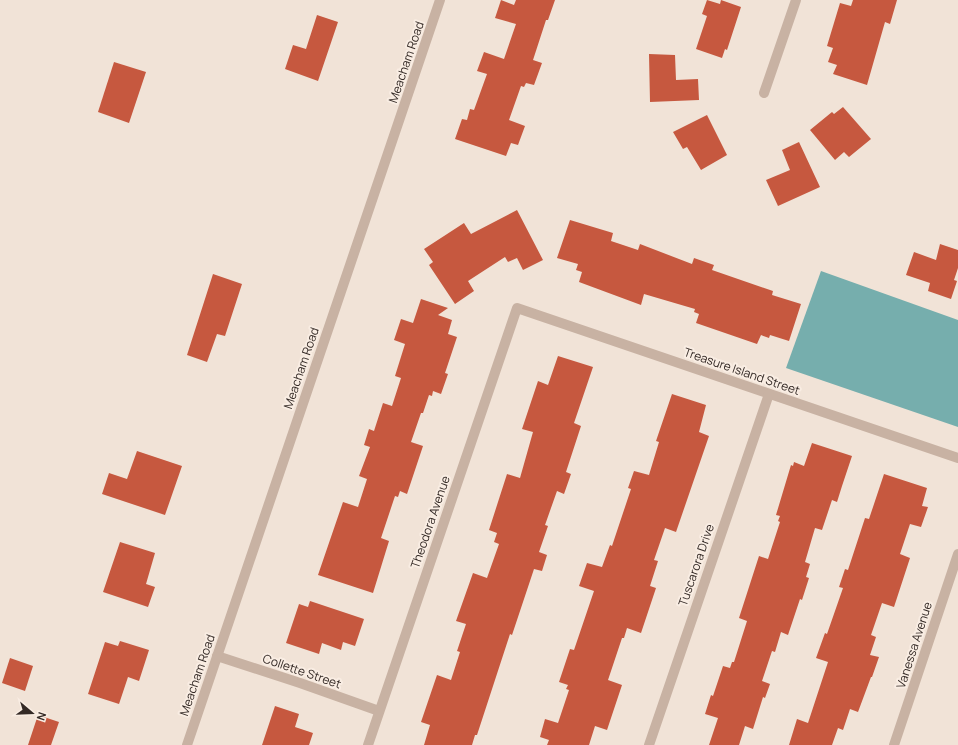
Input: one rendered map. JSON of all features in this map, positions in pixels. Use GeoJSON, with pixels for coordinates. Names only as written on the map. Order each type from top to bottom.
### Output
{"type":"FeatureCollection","features":[{"type":"Feature","properties":{"kind":"street","name":"Meacham Road"},"geometry":{"type":"LineString","coordinates":[[187,745],[440,0]]}},
{"type":"Feature","properties":{"kind":"street"},"geometry":{"type":"LineString","coordinates":[[764,93],[796,0]]}},
{"type":"Feature","properties":{"kind":"street","name":"Treasure Island Street"},"geometry":{"type":"LineString","coordinates":[[517,308],[958,458]]}},
{"type":"Feature","properties":{"kind":"street","name":"Theodora Avenue"},"geometry":{"type":"LineString","coordinates":[[368,745],[517,308]]}},
{"type":"Feature","properties":{"kind":"street","name":"Tuscarora Drive"},"geometry":{"type":"LineString","coordinates":[[649,745],[769,394]]}},
{"type":"Feature","properties":{"kind":"street","name":"Vanessa Avenue"},"geometry":{"type":"LineString","coordinates":[[894,745],[958,554]]}},
{"type":"Feature","properties":{"kind":"street","name":"Collette Street"},"geometry":{"type":"LineString","coordinates":[[217,656],[379,711]]}},
{"type":"Feature","properties":{"kind":"water"},"geometry":{"type":"Polygon","coordinates":[[[821,271],[958,320],[958,427],[786,368],[821,271]]]}},
{"type":"Feature","properties":{"kind":"building"},"geometry":{"type":"Polygon","coordinates":[[[501,0],[514,5],[516,0],[555,0],[548,20],[546,20],[533,60],[542,63],[534,85],[526,83],[524,87],[521,86],[509,120],[525,126],[518,145],[511,143],[506,156],[455,139],[462,119],[467,120],[470,109],[474,110],[487,74],[477,71],[484,52],[504,59],[516,24],[495,18],[501,0]]]}},
{"type":"Feature","properties":{"kind":"building"},"geometry":{"type":"Polygon","coordinates":[[[707,0],[720,4],[721,0],[741,7],[727,50],[725,49],[722,58],[696,49],[707,16],[702,14],[707,0]]]}},
{"type":"Feature","properties":{"kind":"building"},"geometry":{"type":"Polygon","coordinates":[[[853,0],[897,0],[890,24],[885,22],[867,85],[833,74],[837,65],[828,62],[833,48],[827,46],[840,3],[851,6],[853,0]]]}},
{"type":"Feature","properties":{"kind":"building"},"geometry":{"type":"Polygon","coordinates":[[[317,15],[338,22],[318,81],[285,69],[293,45],[306,49],[317,15]]]}},
{"type":"Feature","properties":{"kind":"building"},"geometry":{"type":"Polygon","coordinates":[[[649,54],[675,55],[676,80],[698,79],[699,100],[650,102],[649,54]]]}},
{"type":"Feature","properties":{"kind":"building"},"geometry":{"type":"Polygon","coordinates":[[[114,62],[146,72],[129,123],[98,112],[114,62]]]}},
{"type":"Feature","properties":{"kind":"building"},"geometry":{"type":"Polygon","coordinates":[[[843,107],[871,139],[849,157],[844,152],[835,160],[810,130],[832,112],[834,114],[843,107]]]}},
{"type":"Feature","properties":{"kind":"building"},"geometry":{"type":"Polygon","coordinates":[[[707,115],[727,155],[701,170],[687,147],[683,149],[673,132],[707,115]]]}},
{"type":"Feature","properties":{"kind":"building"},"geometry":{"type":"Polygon","coordinates":[[[799,142],[820,187],[778,206],[766,180],[790,170],[782,150],[799,142]]]}},
{"type":"Feature","properties":{"kind":"building"},"geometry":{"type":"Polygon","coordinates":[[[517,210],[543,260],[523,270],[517,258],[508,262],[505,257],[468,281],[474,291],[455,304],[429,265],[433,262],[424,249],[464,223],[471,234],[517,210]]]}},
{"type":"Feature","properties":{"kind":"building"},"geometry":{"type":"Polygon","coordinates":[[[570,220],[613,233],[611,241],[638,250],[640,244],[692,264],[694,258],[714,265],[712,270],[773,291],[772,295],[801,304],[789,341],[770,335],[769,338],[761,335],[757,344],[696,323],[699,314],[694,312],[695,309],[644,294],[641,305],[579,282],[582,272],[576,270],[578,264],[557,258],[570,220]]]}},
{"type":"Feature","properties":{"kind":"building"},"geometry":{"type":"Polygon","coordinates":[[[940,244],[958,250],[958,268],[954,280],[957,281],[951,299],[928,291],[930,283],[906,275],[914,252],[936,260],[940,244]]]}},
{"type":"Feature","properties":{"kind":"building"},"geometry":{"type":"Polygon","coordinates":[[[213,274],[242,284],[225,336],[217,334],[207,362],[187,355],[213,274]]]}},
{"type":"Feature","properties":{"kind":"building"},"geometry":{"type":"Polygon","coordinates":[[[421,299],[448,308],[438,315],[452,320],[448,334],[457,337],[445,373],[448,374],[441,394],[433,391],[432,396],[429,395],[411,442],[423,446],[407,494],[400,491],[398,497],[395,496],[381,538],[389,541],[373,593],[318,575],[343,502],[358,507],[367,479],[359,476],[370,447],[364,445],[369,429],[374,431],[383,403],[392,406],[401,378],[395,376],[405,344],[394,340],[401,319],[413,323],[421,299]]]}},
{"type":"Feature","properties":{"kind":"building"},"geometry":{"type":"Polygon","coordinates":[[[558,356],[593,367],[574,423],[581,426],[566,472],[571,474],[564,494],[557,491],[545,525],[548,526],[539,552],[547,555],[542,571],[534,569],[512,635],[510,634],[477,735],[475,735],[472,745],[424,745],[430,725],[421,722],[437,675],[451,680],[460,652],[457,651],[466,624],[456,621],[473,573],[487,578],[499,544],[494,542],[497,533],[489,530],[507,474],[520,478],[533,432],[522,429],[538,381],[548,385],[558,356]]]}},
{"type":"Feature","properties":{"kind":"building"},"geometry":{"type":"Polygon","coordinates":[[[672,394],[706,405],[699,432],[709,436],[676,532],[665,528],[654,560],[658,561],[650,586],[656,588],[641,633],[627,628],[624,638],[622,638],[608,680],[622,685],[607,730],[595,726],[589,745],[547,745],[549,740],[540,737],[545,719],[558,723],[569,690],[566,689],[568,685],[559,682],[570,649],[574,650],[594,591],[579,586],[587,563],[602,567],[610,545],[612,546],[631,489],[628,488],[634,471],[649,475],[659,442],[656,441],[672,394]]]}},
{"type":"Feature","properties":{"kind":"building"},"geometry":{"type":"Polygon","coordinates":[[[812,443],[852,456],[837,502],[832,500],[822,530],[815,528],[805,562],[810,564],[806,577],[809,578],[788,635],[781,632],[775,652],[772,651],[762,681],[770,684],[765,698],[763,697],[753,729],[745,726],[739,745],[709,745],[718,718],[705,714],[711,695],[713,696],[723,666],[730,668],[732,662],[734,662],[747,621],[739,618],[759,556],[768,559],[780,522],[778,521],[780,516],[776,515],[791,465],[793,466],[794,462],[804,466],[812,443]]]}},
{"type":"Feature","properties":{"kind":"building"},"geometry":{"type":"Polygon","coordinates":[[[137,451],[182,466],[165,515],[102,494],[109,473],[127,479],[137,451]]]}},
{"type":"Feature","properties":{"kind":"building"},"geometry":{"type":"Polygon","coordinates":[[[884,474],[927,488],[922,506],[928,507],[921,527],[910,524],[900,554],[910,558],[894,607],[882,603],[871,635],[876,637],[870,655],[879,657],[872,677],[858,712],[850,709],[843,730],[838,728],[832,745],[789,745],[797,719],[808,723],[828,662],[816,658],[825,633],[827,634],[843,588],[839,587],[845,569],[848,570],[865,518],[869,519],[884,474]]]}},
{"type":"Feature","properties":{"kind":"building"},"geometry":{"type":"Polygon","coordinates":[[[120,542],[155,553],[146,584],[155,587],[148,607],[103,592],[120,542]]]}},
{"type":"Feature","properties":{"kind":"building"},"geometry":{"type":"Polygon","coordinates":[[[310,601],[364,619],[355,646],[343,642],[341,650],[322,643],[319,654],[286,643],[299,604],[308,607],[310,601]]]}},
{"type":"Feature","properties":{"kind":"building"},"geometry":{"type":"Polygon","coordinates":[[[120,641],[149,650],[139,681],[128,677],[119,704],[88,694],[105,642],[118,646],[120,641]]]}},
{"type":"Feature","properties":{"kind":"building"},"geometry":{"type":"Polygon","coordinates":[[[10,658],[33,666],[25,691],[2,683],[10,658]]]}},
{"type":"Feature","properties":{"kind":"building"},"geometry":{"type":"Polygon","coordinates":[[[275,706],[299,714],[295,727],[313,733],[309,745],[262,745],[275,706]]]}},
{"type":"Feature","properties":{"kind":"building"},"geometry":{"type":"Polygon","coordinates":[[[38,715],[59,722],[51,745],[28,745],[38,715]]]}}]}
